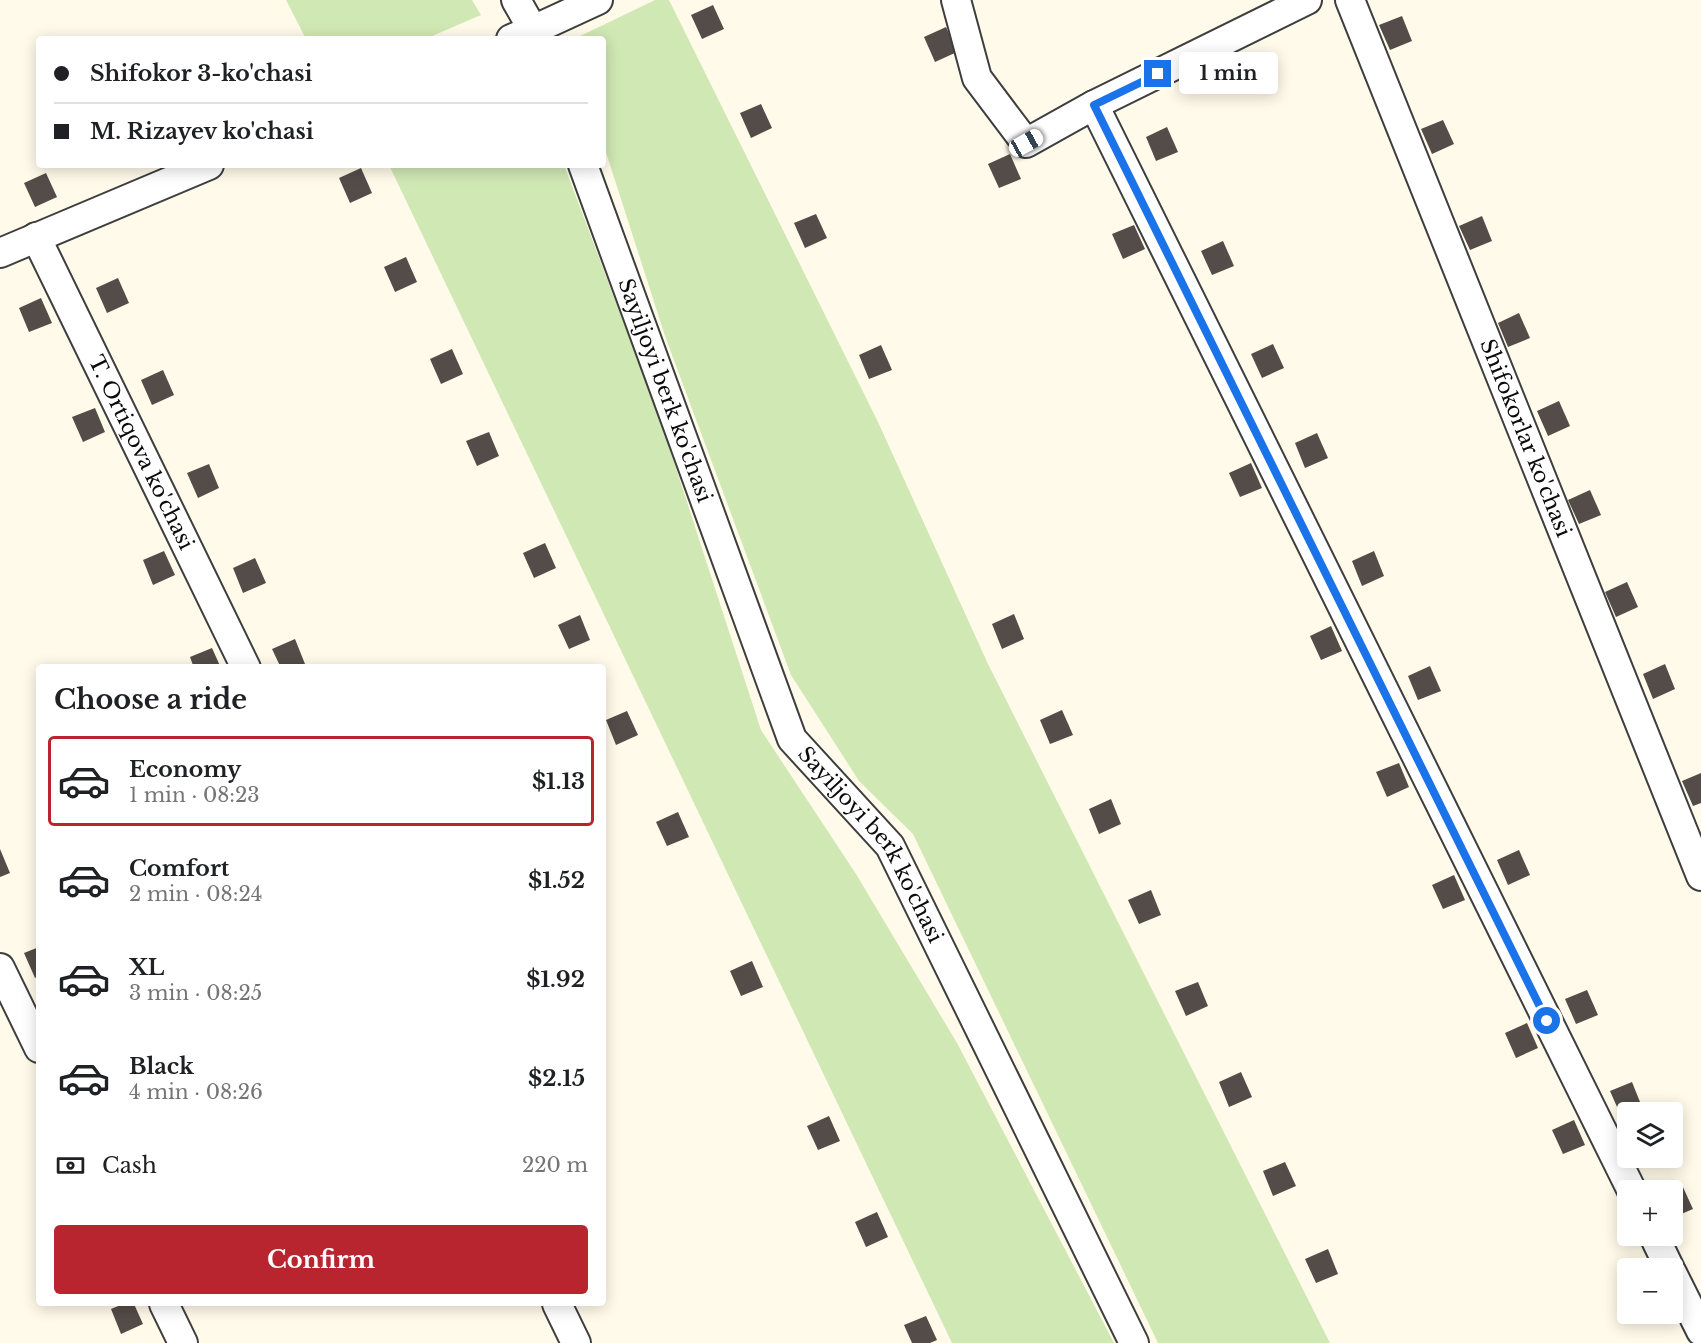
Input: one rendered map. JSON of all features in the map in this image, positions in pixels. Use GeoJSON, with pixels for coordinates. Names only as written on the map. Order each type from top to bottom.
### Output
{"type":"FeatureCollection","features":[{"type":"Feature","properties":{"kind":"street"},"geometry":{"type":"LineString","coordinates":[[516,0],[527,36],[598,0]]}},
{"type":"Feature","properties":{"kind":"street"},"geometry":{"type":"LineString","coordinates":[[956,0],[977,78],[1026,143],[1094,105],[1307,0]]}},
{"type":"Feature","properties":{"kind":"street","name":"Shifokorlar ko'chasi"},"geometry":{"type":"LineString","coordinates":[[1350,0],[1701,876]]}},
{"type":"Feature","properties":{"kind":"street"},"geometry":{"type":"LineString","coordinates":[[1094,105],[1627,1180]]}},
{"type":"Feature","properties":{"kind":"street"},"geometry":{"type":"LineString","coordinates":[[0,253],[202,168]]}},
{"type":"Feature","properties":{"kind":"street","name":"Sayiljoyi berk ko'chasi"},"geometry":{"type":"LineString","coordinates":[[584,168],[792,739],[890,846],[1134,1343]]}},
{"type":"Feature","properties":{"kind":"street","name":"T. Ortiqova ko'chasi"},"geometry":{"type":"LineString","coordinates":[[36,237],[244,664]]}},
{"type":"Feature","properties":{"kind":"street"},"geometry":{"type":"LineString","coordinates":[[0,968],[36,1042]]}},
{"type":"Feature","properties":{"kind":"street"},"geometry":{"type":"LineString","coordinates":[[1683,1295],[1701,1331]]}},
{"type":"Feature","properties":{"kind":"street"},"geometry":{"type":"LineString","coordinates":[[165,1306],[183,1343]]}},
{"type":"Feature","properties":{"kind":"street"},"geometry":{"type":"LineString","coordinates":[[558,1306],[576,1343]]}},
{"type":"Feature","properties":{"kind":"green space"},"geometry":{"type":"Polygon","coordinates":[[[286,0],[472,0],[481,15],[432,36],[304,36],[286,0]]]}},
{"type":"Feature","properties":{"kind":"green space"},"geometry":{"type":"Polygon","coordinates":[[[655,0],[669,0],[878,422],[988,664],[1330,1343],[1158,1343],[913,834],[859,781],[791,675],[665,336],[606,152],[606,36],[580,36],[655,0]]]}},
{"type":"Feature","properties":{"kind":"green space"},"geometry":{"type":"Polygon","coordinates":[[[390,168],[565,168],[660,419],[761,730],[856,874],[957,1043],[1114,1343],[952,1343],[390,168]]]}},
{"type":"Feature","properties":{"kind":"building"},"geometry":{"type":"Polygon","coordinates":[[[713,5],[724,29],[702,39],[691,15],[713,5]]]}},
{"type":"Feature","properties":{"kind":"building"},"geometry":{"type":"Polygon","coordinates":[[[1402,16],[1412,41],[1390,50],[1379,25],[1402,16]]]}},
{"type":"Feature","properties":{"kind":"building"},"geometry":{"type":"Polygon","coordinates":[[[946,27],[957,52],[935,62],[924,37],[946,27]]]}},
{"type":"Feature","properties":{"kind":"building"},"geometry":{"type":"Polygon","coordinates":[[[761,104],[772,128],[751,138],[740,113],[761,104]]]}},
{"type":"Feature","properties":{"kind":"building"},"geometry":{"type":"Polygon","coordinates":[[[1443,120],[1454,144],[1432,154],[1421,129],[1443,120]]]}},
{"type":"Feature","properties":{"kind":"building"},"geometry":{"type":"Polygon","coordinates":[[[1167,127],[1178,152],[1156,161],[1146,137],[1167,127]]]}},
{"type":"Feature","properties":{"kind":"building"},"geometry":{"type":"Polygon","coordinates":[[[1010,154],[1021,179],[999,188],[988,164],[1010,154]]]}},
{"type":"Feature","properties":{"kind":"building"},"geometry":{"type":"Polygon","coordinates":[[[361,168],[372,193],[350,203],[339,178],[361,168]]]}},
{"type":"Feature","properties":{"kind":"building"},"geometry":{"type":"Polygon","coordinates":[[[46,173],[57,197],[35,207],[24,183],[46,173]]]}},
{"type":"Feature","properties":{"kind":"building"},"geometry":{"type":"Polygon","coordinates":[[[816,214],[827,238],[805,248],[794,223],[816,214]]]}},
{"type":"Feature","properties":{"kind":"building"},"geometry":{"type":"Polygon","coordinates":[[[1482,216],[1492,241],[1470,250],[1459,226],[1482,216]]]}},
{"type":"Feature","properties":{"kind":"building"},"geometry":{"type":"Polygon","coordinates":[[[1134,225],[1145,249],[1123,259],[1112,234],[1134,225]]]}},
{"type":"Feature","properties":{"kind":"building"},"geometry":{"type":"Polygon","coordinates":[[[1223,241],[1234,266],[1212,275],[1201,251],[1223,241]]]}},
{"type":"Feature","properties":{"kind":"building"},"geometry":{"type":"Polygon","coordinates":[[[406,257],[417,282],[395,292],[384,267],[406,257]]]}},
{"type":"Feature","properties":{"kind":"building"},"geometry":{"type":"Polygon","coordinates":[[[118,278],[129,303],[107,313],[96,288],[118,278]]]}},
{"type":"Feature","properties":{"kind":"building"},"geometry":{"type":"Polygon","coordinates":[[[41,298],[52,323],[29,332],[19,308],[41,298]]]}},
{"type":"Feature","properties":{"kind":"building"},"geometry":{"type":"Polygon","coordinates":[[[1519,313],[1530,338],[1508,347],[1498,323],[1519,313]]]}},
{"type":"Feature","properties":{"kind":"building"},"geometry":{"type":"Polygon","coordinates":[[[1273,344],[1284,368],[1262,378],[1251,354],[1273,344]]]}},
{"type":"Feature","properties":{"kind":"building"},"geometry":{"type":"Polygon","coordinates":[[[881,345],[892,370],[869,379],[859,355],[881,345]]]}},
{"type":"Feature","properties":{"kind":"building"},"geometry":{"type":"Polygon","coordinates":[[[452,349],[463,374],[441,384],[430,359],[452,349]]]}},
{"type":"Feature","properties":{"kind":"building"},"geometry":{"type":"Polygon","coordinates":[[[163,370],[174,395],[152,405],[141,380],[163,370]]]}},
{"type":"Feature","properties":{"kind":"building"},"geometry":{"type":"Polygon","coordinates":[[[1559,401],[1570,426],[1548,436],[1537,411],[1559,401]]]}},
{"type":"Feature","properties":{"kind":"building"},"geometry":{"type":"Polygon","coordinates":[[[95,408],[105,432],[83,442],[72,417],[95,408]]]}},
{"type":"Feature","properties":{"kind":"building"},"geometry":{"type":"Polygon","coordinates":[[[489,432],[499,456],[477,466],[466,441],[489,432]]]}},
{"type":"Feature","properties":{"kind":"building"},"geometry":{"type":"Polygon","coordinates":[[[1317,433],[1328,458],[1305,468],[1295,443],[1317,433]]]}},
{"type":"Feature","properties":{"kind":"building"},"geometry":{"type":"Polygon","coordinates":[[[1251,463],[1262,488],[1240,497],[1229,473],[1251,463]]]}},
{"type":"Feature","properties":{"kind":"building"},"geometry":{"type":"Polygon","coordinates":[[[209,464],[219,488],[198,498],[187,473],[209,464]]]}},
{"type":"Feature","properties":{"kind":"building"},"geometry":{"type":"Polygon","coordinates":[[[1590,490],[1601,515],[1579,524],[1568,500],[1590,490]]]}},
{"type":"Feature","properties":{"kind":"building"},"geometry":{"type":"Polygon","coordinates":[[[545,543],[556,568],[534,578],[523,553],[545,543]]]}},
{"type":"Feature","properties":{"kind":"building"},"geometry":{"type":"Polygon","coordinates":[[[164,551],[175,575],[153,585],[143,560],[164,551]]]}},
{"type":"Feature","properties":{"kind":"building"},"geometry":{"type":"Polygon","coordinates":[[[1374,551],[1384,576],[1362,586],[1352,561],[1374,551]]]}},
{"type":"Feature","properties":{"kind":"building"},"geometry":{"type":"Polygon","coordinates":[[[255,558],[266,583],[243,593],[233,568],[255,558]]]}},
{"type":"Feature","properties":{"kind":"building"},"geometry":{"type":"Polygon","coordinates":[[[1627,582],[1638,607],[1616,617],[1605,592],[1627,582]]]}},
{"type":"Feature","properties":{"kind":"building"},"geometry":{"type":"Polygon","coordinates":[[[1014,614],[1024,639],[1002,649],[992,624],[1014,614]]]}},
{"type":"Feature","properties":{"kind":"building"},"geometry":{"type":"Polygon","coordinates":[[[580,615],[590,640],[569,649],[558,625],[580,615]]]}},
{"type":"Feature","properties":{"kind":"building"},"geometry":{"type":"Polygon","coordinates":[[[1331,626],[1342,651],[1321,660],[1310,636],[1331,626]]]}},
{"type":"Feature","properties":{"kind":"building"},"geometry":{"type":"Polygon","coordinates":[[[295,639],[305,664],[279,664],[272,649],[295,639]]]}},
{"type":"Feature","properties":{"kind":"building"},"geometry":{"type":"Polygon","coordinates":[[[212,648],[219,664],[193,664],[190,657],[212,648]]]}},
{"type":"Feature","properties":{"kind":"building"},"geometry":{"type":"Polygon","coordinates":[[[1665,664],[1675,689],[1653,699],[1643,674],[1665,664]]]}},
{"type":"Feature","properties":{"kind":"building"},"geometry":{"type":"Polygon","coordinates":[[[1430,666],[1441,691],[1418,700],[1408,676],[1430,666]]]}},
{"type":"Feature","properties":{"kind":"building"},"geometry":{"type":"Polygon","coordinates":[[[1062,710],[1073,735],[1050,744],[1040,720],[1062,710]]]}},
{"type":"Feature","properties":{"kind":"building"},"geometry":{"type":"Polygon","coordinates":[[[627,711],[638,735],[616,745],[606,720],[627,711]]]}},
{"type":"Feature","properties":{"kind":"building"},"geometry":{"type":"Polygon","coordinates":[[[1399,763],[1409,787],[1387,797],[1376,772],[1399,763]]]}},
{"type":"Feature","properties":{"kind":"building"},"geometry":{"type":"Polygon","coordinates":[[[1701,773],[1701,803],[1693,806],[1682,781],[1701,773]]]}},
{"type":"Feature","properties":{"kind":"building"},"geometry":{"type":"Polygon","coordinates":[[[1111,799],[1121,824],[1099,834],[1089,809],[1111,799]]]}},
{"type":"Feature","properties":{"kind":"building"},"geometry":{"type":"Polygon","coordinates":[[[678,812],[689,837],[667,846],[656,822],[678,812]]]}},
{"type":"Feature","properties":{"kind":"building"},"geometry":{"type":"Polygon","coordinates":[[[0,849],[10,873],[0,877],[0,849]]]}},
{"type":"Feature","properties":{"kind":"building"},"geometry":{"type":"Polygon","coordinates":[[[1519,850],[1530,875],[1508,885],[1497,860],[1519,850]]]}},
{"type":"Feature","properties":{"kind":"building"},"geometry":{"type":"Polygon","coordinates":[[[1454,875],[1465,900],[1443,909],[1432,885],[1454,875]]]}},
{"type":"Feature","properties":{"kind":"building"},"geometry":{"type":"Polygon","coordinates":[[[1151,890],[1161,915],[1139,924],[1128,900],[1151,890]]]}},
{"type":"Feature","properties":{"kind":"building"},"geometry":{"type":"Polygon","coordinates":[[[36,948],[35,978],[24,953],[36,948]]]}},
{"type":"Feature","properties":{"kind":"building"},"geometry":{"type":"Polygon","coordinates":[[[752,961],[763,987],[741,996],[730,971],[752,961]]]}},
{"type":"Feature","properties":{"kind":"building"},"geometry":{"type":"Polygon","coordinates":[[[1198,982],[1208,1006],[1186,1016],[1175,991],[1198,982]]]}},
{"type":"Feature","properties":{"kind":"building"},"geometry":{"type":"Polygon","coordinates":[[[1587,990],[1598,1015],[1576,1024],[1565,999],[1587,990]]]}},
{"type":"Feature","properties":{"kind":"building"},"geometry":{"type":"Polygon","coordinates":[[[1527,1023],[1538,1048],[1516,1058],[1505,1033],[1527,1023]]]}},
{"type":"Feature","properties":{"kind":"building"},"geometry":{"type":"Polygon","coordinates":[[[1241,1072],[1252,1097],[1229,1107],[1219,1082],[1241,1072]]]}},
{"type":"Feature","properties":{"kind":"building"},"geometry":{"type":"Polygon","coordinates":[[[1632,1082],[1640,1102],[1617,1102],[1617,1107],[1610,1091],[1632,1082]]]}},
{"type":"Feature","properties":{"kind":"building"},"geometry":{"type":"Polygon","coordinates":[[[829,1116],[840,1141],[818,1150],[807,1126],[829,1116]]]}},
{"type":"Feature","properties":{"kind":"building"},"geometry":{"type":"Polygon","coordinates":[[[1574,1120],[1585,1145],[1563,1154],[1552,1130],[1574,1120]]]}},
{"type":"Feature","properties":{"kind":"building"},"geometry":{"type":"Polygon","coordinates":[[[1285,1162],[1296,1186],[1273,1196],[1263,1171],[1285,1162]]]}},
{"type":"Feature","properties":{"kind":"building"},"geometry":{"type":"Polygon","coordinates":[[[1683,1187],[1693,1209],[1683,1213],[1683,1187]]]}},
{"type":"Feature","properties":{"kind":"building"},"geometry":{"type":"Polygon","coordinates":[[[877,1212],[888,1237],[866,1247],[855,1222],[877,1212]]]}},
{"type":"Feature","properties":{"kind":"building"},"geometry":{"type":"Polygon","coordinates":[[[1328,1249],[1338,1274],[1316,1283],[1305,1259],[1328,1249]]]}},
{"type":"Feature","properties":{"kind":"building"},"geometry":{"type":"Polygon","coordinates":[[[118,1306],[135,1306],[143,1324],[121,1334],[111,1309],[118,1306]]]}},
{"type":"Feature","properties":{"kind":"building"},"geometry":{"type":"Polygon","coordinates":[[[926,1316],[937,1340],[930,1343],[912,1343],[904,1325],[926,1316]]]}},
{"type":"Feature","properties":{"kind":"route"},"geometry":{"type":"LineString","coordinates":[[1158,74],[1094,105],[1547,1021]]}}]}
